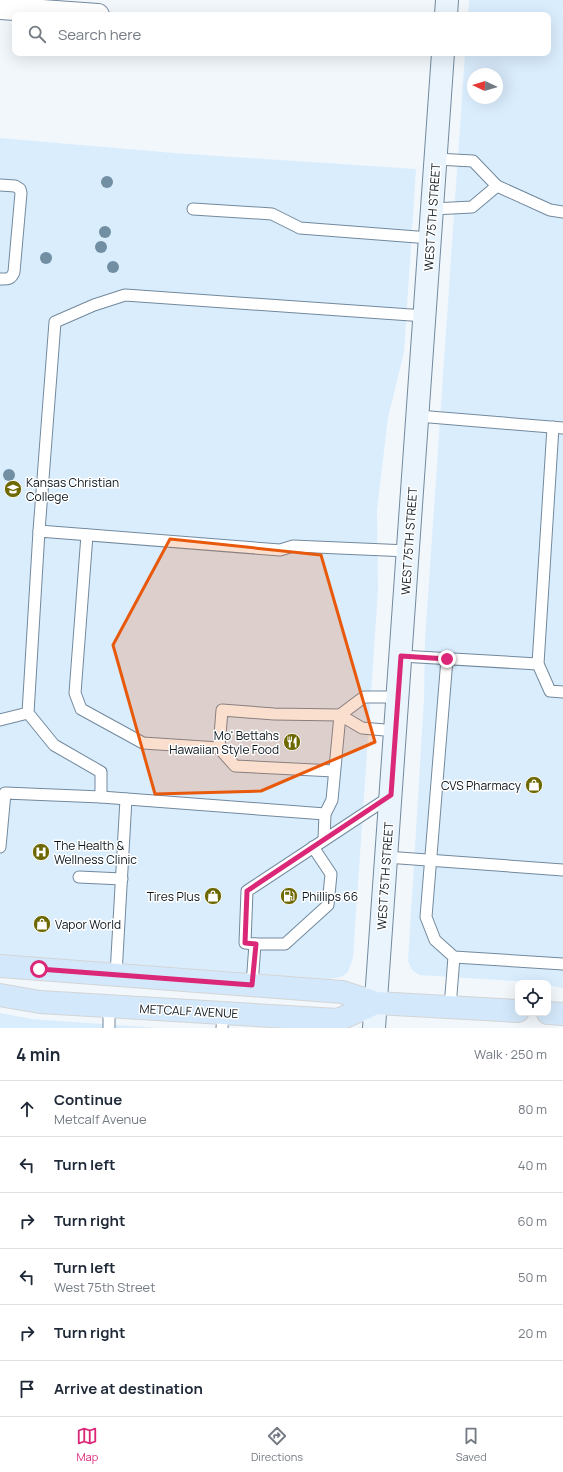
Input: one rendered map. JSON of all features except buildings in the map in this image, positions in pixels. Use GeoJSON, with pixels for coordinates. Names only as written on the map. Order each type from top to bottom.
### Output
{"type":"FeatureCollection","features":[{"type":"Feature","properties":{"kind":"main road"},"geometry":{"type":"LineString","coordinates":[[446,12],[447,0]]}},
{"type":"Feature","properties":{"kind":"main road","name":"WEST 75TH STREET"},"geometry":{"type":"LineString","coordinates":[[374,1028],[443,56]]}},
{"type":"Feature","properties":{"kind":"main road","name":"METCALF AVENUE"},"geometry":{"type":"LineString","coordinates":[[0,966],[342,992],[376,1003],[515,1011]]}},
{"type":"Feature","properties":{"kind":"main road","name":"METCALF AVENUE"},"geometry":{"type":"LineString","coordinates":[[0,995],[40,1002],[109,1006],[222,1021],[338,1020],[376,1003]]}},
{"type":"Feature","properties":{"kind":"main road"},"geometry":{"type":"LineString","coordinates":[[551,1013],[563,1014]]}},
{"type":"Feature","properties":{"kind":"street"},"geometry":{"type":"LineString","coordinates":[[0,8],[56,12]]}},
{"type":"Feature","properties":{"kind":"lane"},"geometry":{"type":"LineString","coordinates":[[436,159],[472,162],[497,186],[550,210],[563,212]]}},
{"type":"Feature","properties":{"kind":"lane"},"geometry":{"type":"LineString","coordinates":[[0,185],[15,186],[20,189],[21,193],[14,272],[8,279],[0,279]]}},
{"type":"Feature","properties":{"kind":"lane"},"geometry":{"type":"LineString","coordinates":[[433,209],[472,207],[497,186]]}},
{"type":"Feature","properties":{"kind":"lane"},"geometry":{"type":"LineString","coordinates":[[193,210],[272,214],[300,228],[430,238]]}},
{"type":"Feature","properties":{"kind":"lane"},"geometry":{"type":"LineString","coordinates":[[101,797],[100,772],[54,745],[28,713],[39,531],[55,322],[94,305],[125,295],[425,316]]}},
{"type":"Feature","properties":{"kind":"lane"},"geometry":{"type":"LineString","coordinates":[[418,416],[558,428],[538,664],[550,691],[563,692]]}},
{"type":"Feature","properties":{"kind":"lane"},"geometry":{"type":"LineString","coordinates":[[39,531],[280,550],[293,546],[408,551]]}},
{"type":"Feature","properties":{"kind":"lane"},"geometry":{"type":"LineString","coordinates":[[88,535],[75,693],[81,709],[143,743],[220,748]]}},
{"type":"Feature","properties":{"kind":"lane"},"geometry":{"type":"LineString","coordinates":[[401,656],[538,664]]}},
{"type":"Feature","properties":{"kind":"lane"},"geometry":{"type":"LineString","coordinates":[[447,659],[426,918],[435,940],[454,957],[563,964]]}},
{"type":"Feature","properties":{"kind":"lane"},"geometry":{"type":"LineString","coordinates":[[324,839],[325,814],[332,800],[340,715],[364,697],[398,697]]}},
{"type":"Feature","properties":{"kind":"lane"},"geometry":{"type":"LineString","coordinates":[[334,771],[235,766],[220,748],[222,710],[274,714],[340,715],[362,728],[396,731]]}},
{"type":"Feature","properties":{"kind":"lane"},"geometry":{"type":"LineString","coordinates":[[0,720],[28,713]]}},
{"type":"Feature","properties":{"kind":"lane"},"geometry":{"type":"LineString","coordinates":[[0,847],[5,793],[126,798],[325,814]]}},
{"type":"Feature","properties":{"kind":"lane"},"geometry":{"type":"LineString","coordinates":[[313,846],[331,874],[328,905],[285,944],[245,943],[247,891],[313,846],[391,795]]}},
{"type":"Feature","properties":{"kind":"lane"},"geometry":{"type":"LineString","coordinates":[[116,974],[126,798]]}},
{"type":"Feature","properties":{"kind":"lane"},"geometry":{"type":"LineString","coordinates":[[386,857],[563,870]]}},
{"type":"Feature","properties":{"kind":"lane"},"geometry":{"type":"LineString","coordinates":[[79,877],[122,879]]}},
{"type":"Feature","properties":{"kind":"lane"},"geometry":{"type":"LineString","coordinates":[[252,985],[256,944]]}},
{"type":"Feature","properties":{"kind":"lane"},"geometry":{"type":"LineString","coordinates":[[450,1007],[454,957]]}},
{"type":"Feature","properties":{"kind":"lane"},"geometry":{"type":"LineString","coordinates":[[109,1006],[109,1028]]}},
{"type":"Feature","properties":{"kind":"highlighted area"},"geometry":{"type":"Polygon","coordinates":[[[170,539],[321,555],[375,742],[261,791],[155,794],[113,645],[170,539]]]}},
{"type":"Feature","properties":{"kind":"shaded area"},"geometry":{"type":"Polygon","coordinates":[[[469,0],[563,0],[563,988],[551,986],[551,980],[515,981],[419,975],[412,970],[408,961],[424,699],[425,640],[465,56],[551,56],[551,12],[468,12],[469,0]]]}},
{"type":"Feature","properties":{"kind":"shaded area"},"geometry":{"type":"Polygon","coordinates":[[[0,138],[174,153],[416,169],[404,352],[388,418],[377,510],[378,590],[353,958],[348,972],[341,977],[329,979],[0,955],[0,138]]]}},
{"type":"Feature","properties":{"kind":"shaded area"},"geometry":{"type":"Polygon","coordinates":[[[0,1013],[32,1019],[159,1028],[0,1028],[0,1013]]]}},
{"type":"Feature","properties":{"kind":"place","name":"Kansas Christian College"},"geometry":{"type":"Point","coordinates":[13,489]}},
{"type":"Feature","properties":{"kind":"place","name":"Mo' Bettahs Hawaiian Style Food"},"geometry":{"type":"Point","coordinates":[292,742]}},
{"type":"Feature","properties":{"kind":"place","name":"CVS Pharmacy"},"geometry":{"type":"Point","coordinates":[534,785]}},
{"type":"Feature","properties":{"kind":"place","name":"The Health & Wellness Clinic"},"geometry":{"type":"Point","coordinates":[41,852]}},
{"type":"Feature","properties":{"kind":"place","name":"Tires Plus"},"geometry":{"type":"Point","coordinates":[213,896]}},
{"type":"Feature","properties":{"kind":"place","name":"Phillips 66"},"geometry":{"type":"Point","coordinates":[289,896]}},
{"type":"Feature","properties":{"kind":"place","name":"Vapor World"},"geometry":{"type":"Point","coordinates":[42,924]}},
{"type":"Feature","properties":{"kind":"route"},"geometry":{"type":"LineString","coordinates":[[39,969],[252,985],[256,944],[245,943],[247,891],[391,795],[401,656],[447,659]]}}]}
